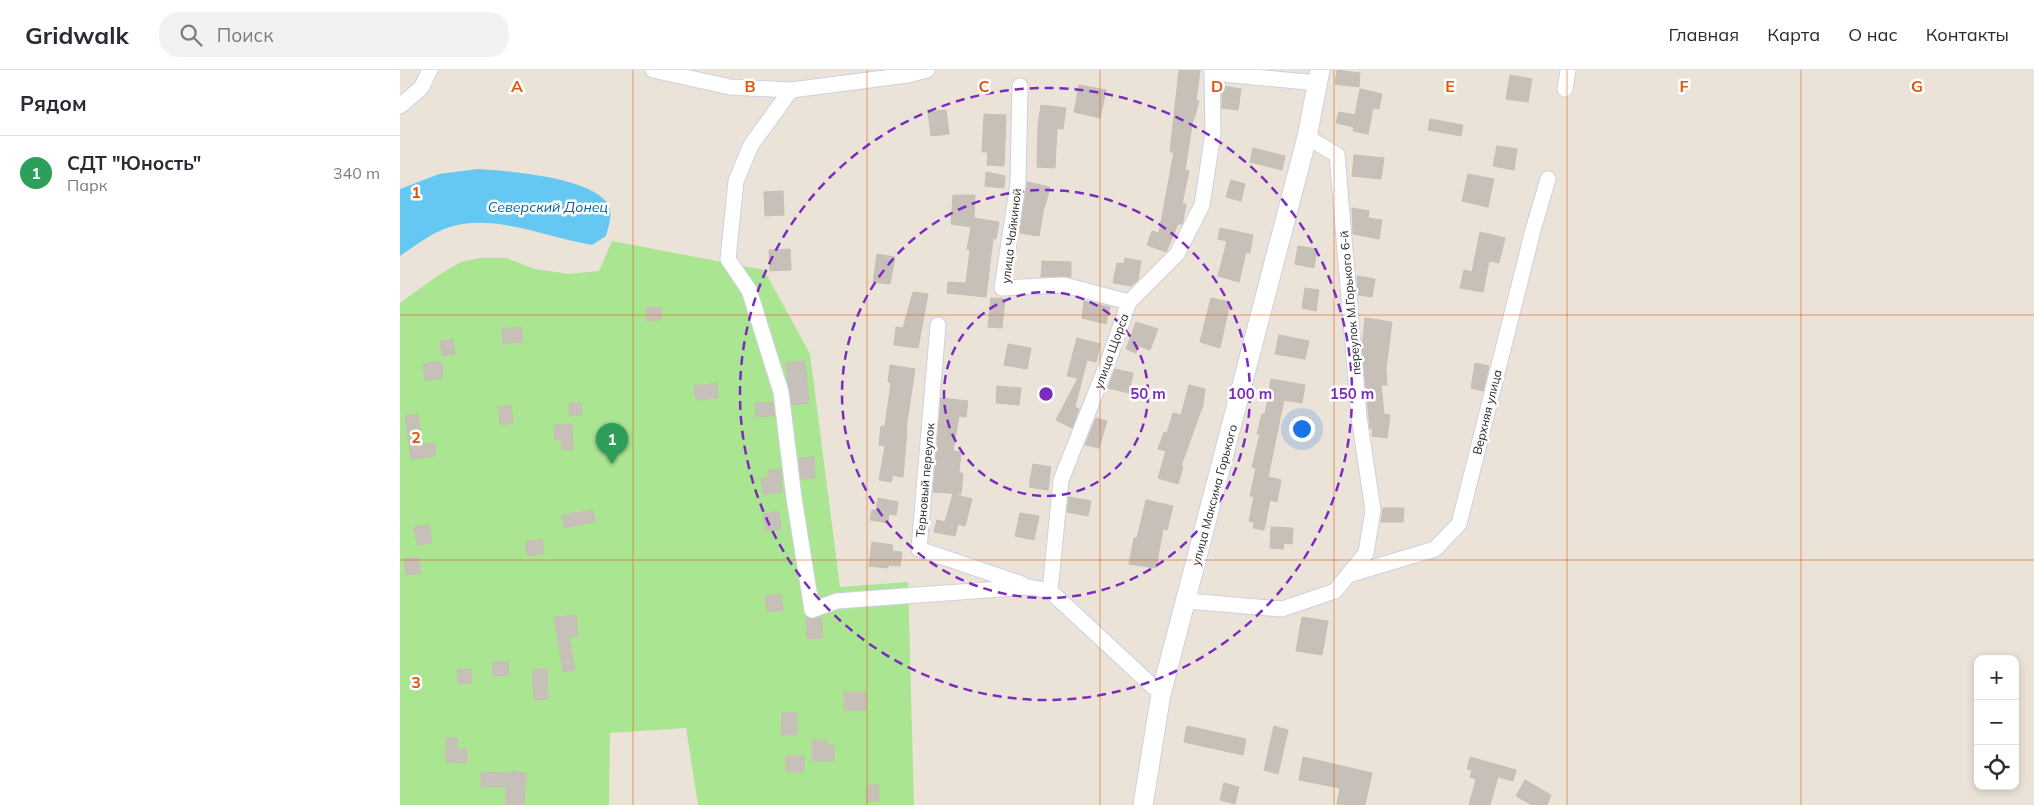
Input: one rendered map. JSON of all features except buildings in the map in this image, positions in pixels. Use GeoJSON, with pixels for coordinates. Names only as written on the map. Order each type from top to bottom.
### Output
{"type":"FeatureCollection","features":[{"type":"Feature","properties":{"kind":"street"},"geometry":{"type":"LineString","coordinates":[[400,106],[421,88],[430,70]]}},
{"type":"Feature","properties":{"kind":"street"},"geometry":{"type":"LineString","coordinates":[[653,70],[730,87],[792,90],[908,76],[927,70]]}},
{"type":"Feature","properties":{"kind":"street"},"geometry":{"type":"LineString","coordinates":[[1565,89],[1568,70]]}},
{"type":"Feature","properties":{"kind":"street"},"geometry":{"type":"LineString","coordinates":[[1212,71],[1319,76]]}},
{"type":"Feature","properties":{"kind":"street","name":"улица Щорса"},"geometry":{"type":"LineString","coordinates":[[1050,591],[1061,480],[1108,362],[1129,302],[1177,254],[1202,205],[1213,134],[1212,71]]}},
{"type":"Feature","properties":{"kind":"street","name":"улица Максима Горького"},"geometry":{"type":"LineString","coordinates":[[1143,805],[1162,694],[1307,137],[1319,76]]}},
{"type":"Feature","properties":{"kind":"street","name":"улица Чайкиной"},"geometry":{"type":"LineString","coordinates":[[1020,86],[1018,184],[1002,288],[1064,285],[1129,302]]}},
{"type":"Feature","properties":{"kind":"street"},"geometry":{"type":"LineString","coordinates":[[792,90],[751,145],[736,181],[728,259],[749,290],[781,392],[794,498],[812,610],[837,601],[1029,586],[1050,591],[1162,694]]}},
{"type":"Feature","properties":{"kind":"street","name":"переулок М.Горького 6-й"},"geometry":{"type":"LineString","coordinates":[[1187,601],[1282,609],[1335,591],[1366,553],[1373,510],[1359,417],[1337,155],[1307,137]]}},
{"type":"Feature","properties":{"kind":"street","name":"Верхняя улица"},"geometry":{"type":"LineString","coordinates":[[1348,575],[1435,549],[1459,524],[1532,230],[1548,179]]}},
{"type":"Feature","properties":{"kind":"street","name":"Терновый переулок"},"geometry":{"type":"LineString","coordinates":[[938,325],[919,549],[1029,586]]}},
{"type":"Feature","properties":{"kind":"green space"},"geometry":{"type":"Polygon","coordinates":[[[612,241],[764,270],[810,354],[840,587],[908,582],[914,805],[698,805],[686,728],[610,733],[609,805],[400,805],[400,303],[440,274],[461,262],[480,258],[506,258],[535,269],[569,274],[599,271],[612,241]]]}},
{"type":"Feature","properties":{"kind":"water","name":"Северский Донец"},"geometry":{"type":"Polygon","coordinates":[[[478,169],[549,177],[587,188],[601,196],[609,206],[610,217],[606,236],[592,245],[521,228],[484,223],[467,223],[437,232],[400,256],[400,189],[439,174],[478,169]]]}},
{"type":"Feature","properties":{"kind":"place","name":"СДТ \"Юность\""},"geometry":{"type":"Point","coordinates":[612,464]}}]}
